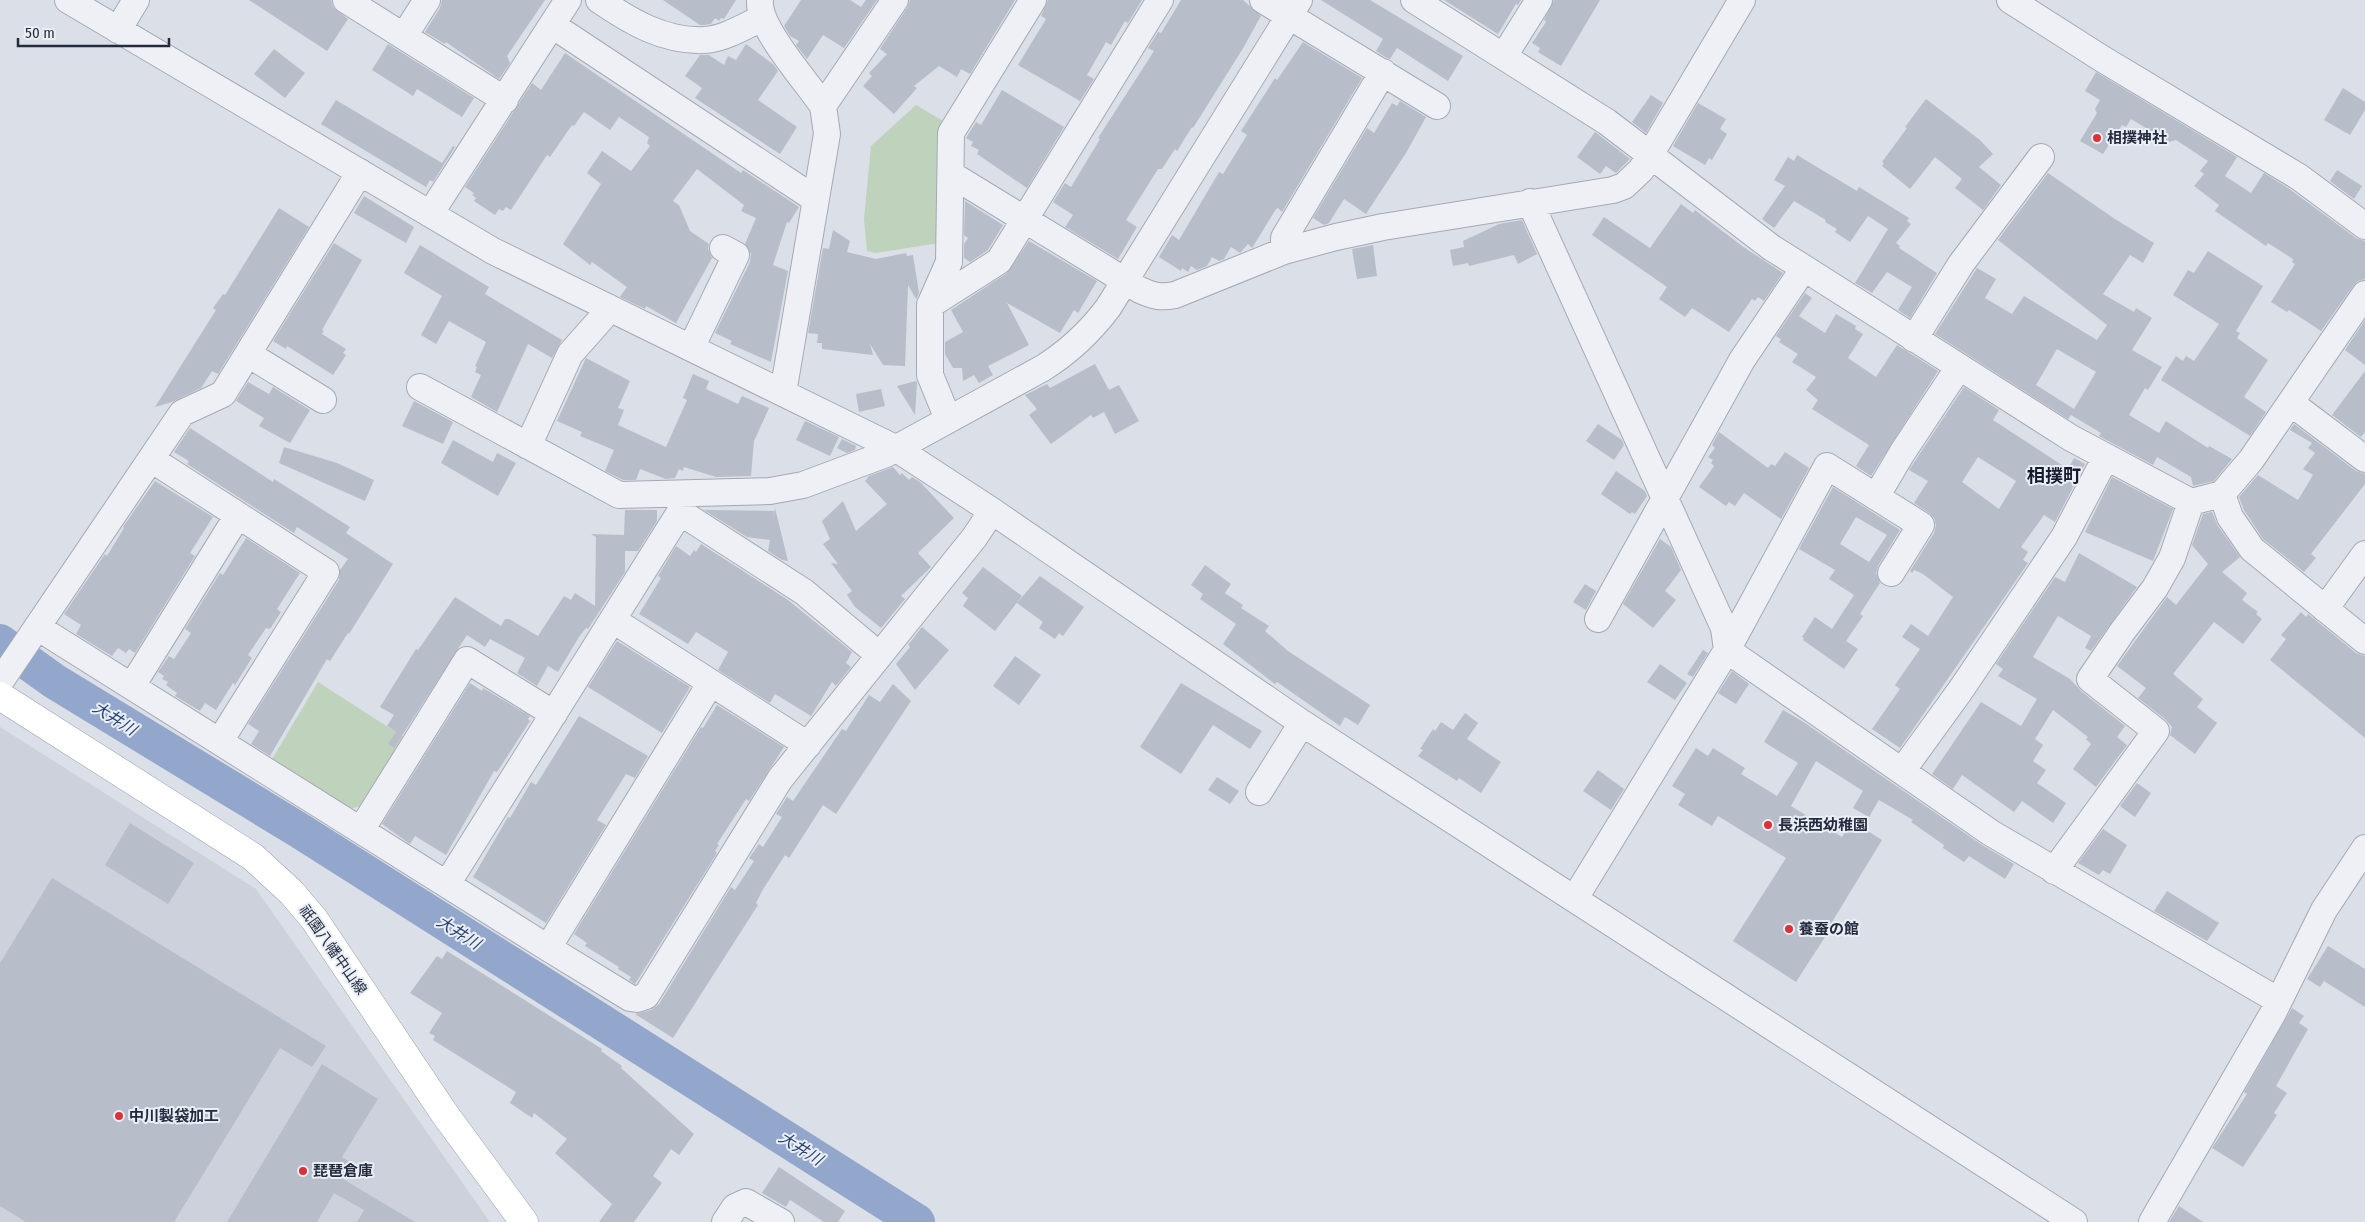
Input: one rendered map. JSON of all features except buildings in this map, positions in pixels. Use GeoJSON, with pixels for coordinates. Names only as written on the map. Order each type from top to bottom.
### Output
{"type":"FeatureCollection","features":[{"type":"Feature","properties":{"kind":"main road","name":"祇園八幡中山線"},"geometry":{"type":"LineString","coordinates":[[0,696],[253,857],[292,893],[314,919],[444,1113],[524,1222]]}},
{"type":"Feature","properties":{"kind":"street"},"geometry":{"type":"LineString","coordinates":[[68,0],[493,251],[897,449],[992,511],[1302,723],[2074,1222]]}},
{"type":"Feature","properties":{"kind":"street"},"geometry":{"type":"LineString","coordinates":[[118,30],[136,0]]}},
{"type":"Feature","properties":{"kind":"street"},"geometry":{"type":"LineString","coordinates":[[346,0],[505,100]]}},
{"type":"Feature","properties":{"kind":"street"},"geometry":{"type":"LineString","coordinates":[[404,36],[427,0]]}},
{"type":"Feature","properties":{"kind":"street"},"geometry":{"type":"LineString","coordinates":[[430,214],[568,0]]}},
{"type":"Feature","properties":{"kind":"street"},"geometry":{"type":"LineString","coordinates":[[599,0],[652,32],[679,38],[706,40],[761,9],[770,32],[823,106],[826,134],[783,393]]}},
{"type":"Feature","properties":{"kind":"street"},"geometry":{"type":"LineString","coordinates":[[823,106],[895,0]]}},
{"type":"Feature","properties":{"kind":"street"},"geometry":{"type":"LineString","coordinates":[[948,419],[930,375],[930,305],[949,262],[952,175],[951,133],[1033,0]]}},
{"type":"Feature","properties":{"kind":"street"},"geometry":{"type":"LineString","coordinates":[[930,305],[999,261],[1160,0]]}},
{"type":"Feature","properties":{"kind":"street"},"geometry":{"type":"LineString","coordinates":[[1263,0],[1294,8],[1383,72],[1437,106]]}},
{"type":"Feature","properties":{"kind":"street"},"geometry":{"type":"LineString","coordinates":[[1414,0],[1606,122],[1693,189],[1804,268],[2071,438],[2191,502],[2222,494],[2251,460],[2365,294]]}},
{"type":"Feature","properties":{"kind":"street"},"geometry":{"type":"LineString","coordinates":[[1504,56],[1539,0]]}},
{"type":"Feature","properties":{"kind":"street"},"geometry":{"type":"LineString","coordinates":[[952,175],[1124,281],[1152,296],[1162,298],[1175,295],[1284,251],[1383,227],[1612,190],[1624,186],[1641,170],[1651,155],[1742,0]]}},
{"type":"Feature","properties":{"kind":"street"},"geometry":{"type":"LineString","coordinates":[[2010,0],[2101,58],[2299,177],[2365,226]]}},
{"type":"Feature","properties":{"kind":"street"},"geometry":{"type":"LineString","coordinates":[[420,387],[620,495],[680,503],[803,486],[897,449],[1067,354],[1093,329],[1294,8]]}},
{"type":"Feature","properties":{"kind":"street"},"geometry":{"type":"LineString","coordinates":[[552,25],[815,199]]}},
{"type":"Feature","properties":{"kind":"street"},"geometry":{"type":"LineString","coordinates":[[1284,251],[1284,238],[1383,72]]}},
{"type":"Feature","properties":{"kind":"street"},"geometry":{"type":"LineString","coordinates":[[1914,338],[1961,264],[2041,157]]}},
{"type":"Feature","properties":{"kind":"street"},"geometry":{"type":"LineString","coordinates":[[5,675],[182,413],[223,394],[360,172]]}},
{"type":"Feature","properties":{"kind":"street"},"geometry":{"type":"LineString","coordinates":[[1530,202],[1667,498],[1724,628],[1727,650],[1991,833],[2279,1001]]}},
{"type":"Feature","properties":{"kind":"street"},"geometry":{"type":"LineString","coordinates":[[690,348],[736,255],[723,248]]}},
{"type":"Feature","properties":{"kind":"street"},"geometry":{"type":"LineString","coordinates":[[1598,619],[1667,498],[1742,360],[1804,268]]}},
{"type":"Feature","properties":{"kind":"street"},"geometry":{"type":"LineString","coordinates":[[528,446],[570,354],[602,318],[608,308]]}},
{"type":"Feature","properties":{"kind":"street"},"geometry":{"type":"LineString","coordinates":[[248,354],[323,400]]}},
{"type":"Feature","properties":{"kind":"street"},"geometry":{"type":"LineString","coordinates":[[1876,497],[1902,452],[1959,367]]}},
{"type":"Feature","properties":{"kind":"street"},"geometry":{"type":"LineString","coordinates":[[2291,403],[2365,459]]}},
{"type":"Feature","properties":{"kind":"street"},"geometry":{"type":"LineString","coordinates":[[1902,771],[1960,691],[2064,537],[2106,457]]}},
{"type":"Feature","properties":{"kind":"street"},"geometry":{"type":"LineString","coordinates":[[151,459],[326,572],[220,741]]}},
{"type":"Feature","properties":{"kind":"street"},"geometry":{"type":"LineString","coordinates":[[1575,898],[1727,650],[1827,466],[1921,525],[1891,573]]}},
{"type":"Feature","properties":{"kind":"street"},"geometry":{"type":"LineString","coordinates":[[2222,494],[2230,517],[2252,549],[2365,641]]}},
{"type":"Feature","properties":{"kind":"street"},"geometry":{"type":"LineString","coordinates":[[2054,870],[2156,731],[2090,679],[2122,632],[2156,588],[2172,558],[2191,502]]}},
{"type":"Feature","properties":{"kind":"street"},"geometry":{"type":"LineString","coordinates":[[446,884],[613,620],[680,503]]}},
{"type":"Feature","properties":{"kind":"street"},"geometry":{"type":"LineString","coordinates":[[680,503],[804,592],[879,655]]}},
{"type":"Feature","properties":{"kind":"street"},"geometry":{"type":"LineString","coordinates":[[32,635],[132,686],[548,948],[630,998],[637,999],[646,996],[780,780],[974,538],[992,511]]}},
{"type":"Feature","properties":{"kind":"street"},"geometry":{"type":"LineString","coordinates":[[132,686],[238,515]]}},
{"type":"Feature","properties":{"kind":"street"},"geometry":{"type":"LineString","coordinates":[[2325,609],[2365,554]]}},
{"type":"Feature","properties":{"kind":"street"},"geometry":{"type":"LineString","coordinates":[[613,620],[710,684],[808,745]]}},
{"type":"Feature","properties":{"kind":"street"},"geometry":{"type":"LineString","coordinates":[[361,830],[467,660],[554,714]]}},
{"type":"Feature","properties":{"kind":"street"},"geometry":{"type":"LineString","coordinates":[[548,948],[710,684]]}},
{"type":"Feature","properties":{"kind":"street"},"geometry":{"type":"LineString","coordinates":[[1258,792],[1302,723]]}},
{"type":"Feature","properties":{"kind":"street"},"geometry":{"type":"LineString","coordinates":[[2152,1222],[2279,1001],[2324,910],[2365,848]]}},
{"type":"Feature","properties":{"kind":"street"},"geometry":{"type":"LineString","coordinates":[[725,1222],[735,1207],[746,1202],[781,1222]]}},
{"type":"Feature","properties":{"kind":"shaded area"},"geometry":{"type":"Polygon","coordinates":[[[0,727],[256,889],[490,1222],[0,1222],[0,727]]]}},
{"type":"Feature","properties":{"kind":"green space"},"geometry":{"type":"Polygon","coordinates":[[[916,105],[943,121],[945,242],[876,253],[867,251],[864,219],[871,146],[916,105]]]}},
{"type":"Feature","properties":{"kind":"green space"},"geometry":{"type":"Polygon","coordinates":[[[318,682],[405,738],[363,806],[347,809],[271,761],[318,682]]]}},
{"type":"Feature","properties":{"kind":"waterway","name":"大井川"},"geometry":{"type":"LineString","coordinates":[[0,642],[54,681],[297,829],[917,1222]]}},
{"type":"Feature","properties":{"kind":"place","name":"相撲神社"},"geometry":{"type":"Point","coordinates":[2097,138]}},
{"type":"Feature","properties":{"kind":"place","name":"長浜西幼稚園"},"geometry":{"type":"Point","coordinates":[1768,825]}},
{"type":"Feature","properties":{"kind":"place","name":"養蚕の館"},"geometry":{"type":"Point","coordinates":[1789,929]}},
{"type":"Feature","properties":{"kind":"place","name":"中川製袋加工"},"geometry":{"type":"Point","coordinates":[119,1116]}},
{"type":"Feature","properties":{"kind":"place","name":"琵琶倉庫"},"geometry":{"type":"Point","coordinates":[303,1171]}},
{"type":"Feature","properties":{"kind":"district","name":"相撲町"},"geometry":{"type":"Point","coordinates":[2054,476]}}]}
